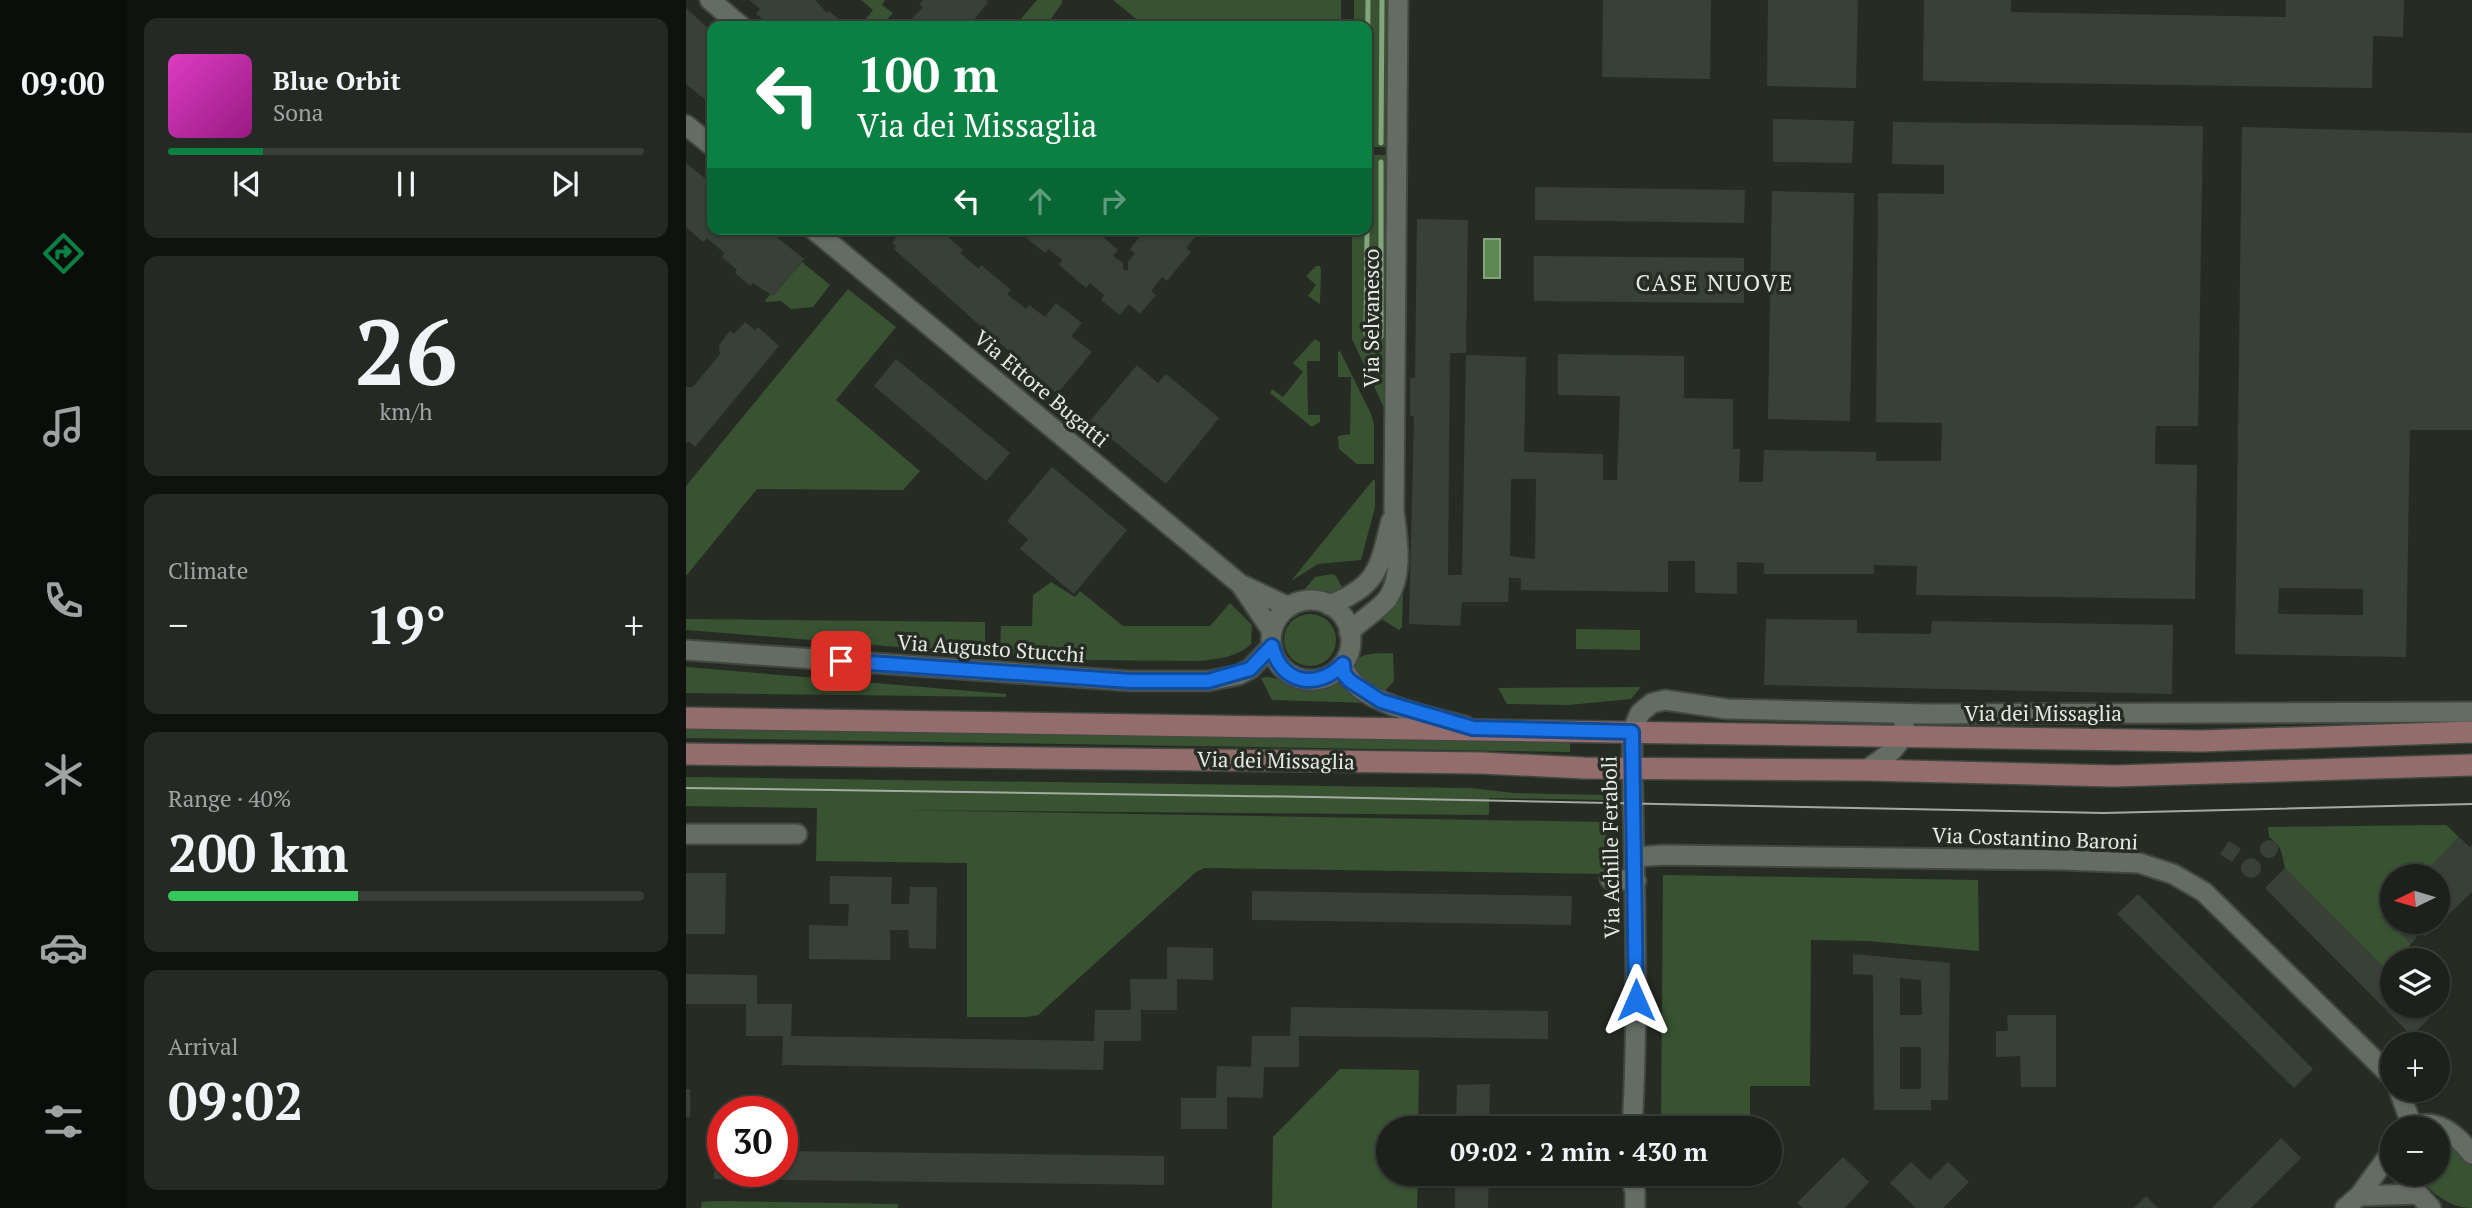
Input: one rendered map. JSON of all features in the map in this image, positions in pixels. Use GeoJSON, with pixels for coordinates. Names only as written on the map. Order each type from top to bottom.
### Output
{"type":"FeatureCollection","features":[{"type":"Feature","properties":{"kind":"main road","name":"Via dei Missaglia"},"geometry":{"type":"LineString","coordinates":[[686,718],[2201,741],[2472,732]]}},
{"type":"Feature","properties":{"kind":"main road","name":"Via dei Missaglia"},"geometry":{"type":"LineString","coordinates":[[686,754],[1481,763],[1584,768],[1866,770],[2114,776],[2472,765]]}},
{"type":"Feature","properties":{"kind":"street"},"geometry":{"type":"LineString","coordinates":[[710,0],[735,21]]}},
{"type":"Feature","properties":{"kind":"street","name":"Via Selvanesco"},"geometry":{"type":"LineString","coordinates":[[1349,632],[1387,599],[1395,581],[1398,547],[1394,510],[1398,0]]}},
{"type":"Feature","properties":{"kind":"street"},"geometry":{"type":"LineString","coordinates":[[686,125],[707,142]]}},
{"type":"Feature","properties":{"kind":"street","name":"Via Ettore Bugatti"},"geometry":{"type":"LineString","coordinates":[[820,235],[1241,584],[1289,607]]}},
{"type":"Feature","properties":{"kind":"street","name":"Via Selvanesco"},"geometry":{"type":"LineString","coordinates":[[1329,605],[1353,595],[1370,581],[1381,559],[1394,510]]}},
{"type":"Feature","properties":{"kind":"street","name":"Via Ettore Bugatti"},"geometry":{"type":"LineString","coordinates":[[1241,584],[1272,638]]}},
{"type":"Feature","properties":{"kind":"street"},"geometry":{"type":"LineString","coordinates":[[1250,669],[1272,638],[1278,617],[1289,607],[1307,601],[1329,605],[1340,614],[1349,632],[1349,651],[1343,664],[1344,674],[1350,681],[1381,701],[1473,728]]}},
{"type":"Feature","properties":{"kind":"street"},"geometry":{"type":"LineString","coordinates":[[1272,638],[1276,660],[1285,671]]}},
{"type":"Feature","properties":{"kind":"street","name":"Via Augusto Stucchi"},"geometry":{"type":"LineString","coordinates":[[686,650],[1131,681],[1208,681],[1250,669],[1285,671],[1298,678],[1313,680],[1332,674],[1343,664]]}},
{"type":"Feature","properties":{"kind":"street","name":"Via dei Missaglia"},"geometry":{"type":"LineString","coordinates":[[1632,732],[1640,713],[1658,700],[1727,709],[1905,714],[2472,712]]}},
{"type":"Feature","properties":{"kind":"street"},"geometry":{"type":"LineString","coordinates":[[1866,770],[1891,752],[1903,736],[1905,714]]}},
{"type":"Feature","properties":{"kind":"street","name":"Via Achille Feraboli"},"geometry":{"type":"LineString","coordinates":[[1632,732],[1636,881],[1636,1044],[1633,1116]]}},
{"type":"Feature","properties":{"kind":"street"},"geometry":{"type":"LineString","coordinates":[[686,834],[797,834]]}},
{"type":"Feature","properties":{"kind":"street","name":"Via Costantino Baroni"},"geometry":{"type":"LineString","coordinates":[[1635,857],[1663,855],[2064,860],[2141,863],[2158,867],[2204,892],[2380,1065]]}},
{"type":"Feature","properties":{"kind":"street"},"geometry":{"type":"LineString","coordinates":[[1610,879],[1636,881]]}},
{"type":"Feature","properties":{"kind":"street"},"geometry":{"type":"LineString","coordinates":[[2450,1132],[2469,1148]]}},
{"type":"Feature","properties":{"kind":"street"},"geometry":{"type":"LineString","coordinates":[[2352,1202],[2380,1166]]}},
{"type":"Feature","properties":{"kind":"street"},"geometry":{"type":"LineString","coordinates":[[1633,1186],[1635,1208]]}},
{"type":"Feature","properties":{"kind":"street"},"geometry":{"type":"LineString","coordinates":[[2412,1186],[2424,1201]]}},
{"type":"Feature","properties":{"kind":"street"},"geometry":{"type":"LineString","coordinates":[[2352,1202],[2424,1201]]}},
{"type":"Feature","properties":{"kind":"shaded area"},"geometry":{"type":"Polygon","coordinates":[[[861,0],[885,0],[882,5],[893,13],[886,21],[866,21],[873,10],[861,0]]]}},
{"type":"Feature","properties":{"kind":"shaded area"},"geometry":{"type":"Polygon","coordinates":[[[1037,0],[1062,0],[1049,21],[1019,21],[1037,0]]]}},
{"type":"Feature","properties":{"kind":"shaded area"},"geometry":{"type":"Polygon","coordinates":[[[1113,0],[1341,0],[1341,21],[1139,21],[1113,0]]]}},
{"type":"Feature","properties":{"kind":"shaded area"},"geometry":{"type":"Polygon","coordinates":[[[1354,0],[1387,0],[1386,147],[1372,147],[1372,21],[1354,21],[1354,0]]]}},
{"type":"Feature","properties":{"kind":"shaded area"},"geometry":{"type":"Polygon","coordinates":[[[1372,155],[1386,155],[1386,412],[1352,339],[1352,235],[1372,235],[1372,155]]]}},
{"type":"Feature","properties":{"kind":"shaded area"},"geometry":{"type":"Polygon","coordinates":[[[1484,239],[1500,239],[1500,278],[1484,278],[1484,239]]]}},
{"type":"Feature","properties":{"kind":"shaded area"},"geometry":{"type":"Polygon","coordinates":[[[802,262],[830,285],[813,307],[791,309],[781,301],[766,302],[770,294],[773,296],[802,262]]]}},
{"type":"Feature","properties":{"kind":"shaded area"},"geometry":{"type":"Polygon","coordinates":[[[1316,266],[1320,266],[1321,270],[1320,304],[1308,296],[1316,285],[1306,276],[1316,266]]]}},
{"type":"Feature","properties":{"kind":"shaded area"},"geometry":{"type":"Polygon","coordinates":[[[848,289],[896,327],[836,400],[920,471],[903,490],[757,489],[686,576],[686,486],[848,289]]]}},
{"type":"Feature","properties":{"kind":"shaded area"},"geometry":{"type":"Polygon","coordinates":[[[1315,339],[1320,342],[1320,361],[1307,361],[1308,415],[1320,415],[1320,422],[1312,427],[1270,393],[1272,389],[1283,397],[1303,372],[1293,363],[1315,339]]]}},
{"type":"Feature","properties":{"kind":"shaded area"},"geometry":{"type":"Polygon","coordinates":[[[1340,351],[1371,414],[1374,425],[1374,464],[1357,464],[1339,449],[1338,436],[1350,434],[1351,377],[1338,377],[1340,351]]]}},
{"type":"Feature","properties":{"kind":"shaded area"},"geometry":{"type":"Polygon","coordinates":[[[1373,480],[1375,507],[1361,560],[1318,564],[1291,581],[1373,480]]]}},
{"type":"Feature","properties":{"kind":"shaded area"},"geometry":{"type":"Polygon","coordinates":[[[1332,574],[1336,576],[1344,591],[1334,593],[1304,590],[1315,577],[1332,574]]]}},
{"type":"Feature","properties":{"kind":"shaded area"},"geometry":{"type":"Polygon","coordinates":[[[1051,582],[1075,597],[1080,591],[1123,626],[1210,626],[1230,603],[1252,625],[1251,644],[1234,655],[1200,661],[1075,660],[1000,654],[1001,626],[1032,626],[1033,595],[1051,582]]]}},
{"type":"Feature","properties":{"kind":"shaded area"},"geometry":{"type":"Polygon","coordinates":[[[1399,590],[1403,591],[1402,627],[1399,630],[1380,618],[1399,590]]]}},
{"type":"Feature","properties":{"kind":"shaded area"},"geometry":{"type":"Polygon","coordinates":[[[1310,614],[1320,616],[1328,622],[1334,630],[1334,650],[1328,658],[1320,664],[1310,666],[1300,664],[1292,658],[1286,650],[1284,640],[1286,630],[1292,622],[1300,616],[1310,614]]]}},
{"type":"Feature","properties":{"kind":"shaded area"},"geometry":{"type":"Polygon","coordinates":[[[686,619],[985,622],[985,654],[686,630],[686,619]]]}},
{"type":"Feature","properties":{"kind":"shaded area"},"geometry":{"type":"Polygon","coordinates":[[[1576,629],[1640,630],[1640,650],[1576,649],[1576,629]]]}},
{"type":"Feature","properties":{"kind":"shaded area"},"geometry":{"type":"Polygon","coordinates":[[[1393,653],[1394,681],[1383,693],[1358,679],[1352,666],[1355,661],[1370,654],[1393,653]]]}},
{"type":"Feature","properties":{"kind":"shaded area"},"geometry":{"type":"Polygon","coordinates":[[[686,667],[1006,694],[1006,697],[686,693],[686,667]]]}},
{"type":"Feature","properties":{"kind":"shaded area"},"geometry":{"type":"Polygon","coordinates":[[[1267,677],[1306,688],[1340,680],[1371,703],[1272,700],[1261,678],[1267,677]]]}},
{"type":"Feature","properties":{"kind":"shaded area"},"geometry":{"type":"Polygon","coordinates":[[[1641,687],[1631,699],[1569,705],[1507,704],[1498,688],[1641,687]]]}},
{"type":"Feature","properties":{"kind":"shaded area"},"geometry":{"type":"Polygon","coordinates":[[[686,727],[1570,740],[1570,752],[686,738],[686,727]]]}},
{"type":"Feature","properties":{"kind":"shaded area"},"geometry":{"type":"Polygon","coordinates":[[[686,777],[1471,788],[1513,793],[1604,795],[1604,800],[1489,798],[1489,815],[898,810],[1606,822],[1607,874],[1204,868],[1196,872],[1038,1015],[967,1017],[967,863],[816,861],[817,808],[686,806],[686,777]]]}},
{"type":"Feature","properties":{"kind":"shaded area"},"geometry":{"type":"Polygon","coordinates":[[[2446,825],[2459,837],[2433,864],[2380,864],[2380,934],[2402,934],[2411,944],[2408,948],[2380,948],[2380,964],[2285,868],[2279,847],[2269,837],[2268,827],[2446,825]]]}},
{"type":"Feature","properties":{"kind":"shaded area"},"geometry":{"type":"Polygon","coordinates":[[[1663,875],[1978,880],[1979,951],[1868,941],[1811,940],[1810,1086],[1750,1086],[1750,1116],[1661,1116],[1663,875]]]}},
{"type":"Feature","properties":{"kind":"shaded area"},"geometry":{"type":"Polygon","coordinates":[[[1340,1069],[1419,1070],[1418,1116],[1376,1116],[1376,1186],[1418,1186],[1417,1208],[1272,1208],[1273,1137],[1340,1069]]]}},
{"type":"Feature","properties":{"kind":"shaded area"},"geometry":{"type":"Polygon","coordinates":[[[2450,1144],[2472,1164],[2472,1208],[2448,1202],[2428,1187],[2450,1186],[2450,1144]]]}},
{"type":"Feature","properties":{"kind":"shaded area"},"geometry":{"type":"Polygon","coordinates":[[[702,1202],[898,1204],[898,1208],[701,1208],[702,1202]]]}},
{"type":"Feature","properties":{"kind":"building"},"geometry":{"type":"Polygon","coordinates":[[[749,0],[815,0],[827,13],[829,11],[841,21],[765,21],[756,14],[760,9],[749,0]]]}},
{"type":"Feature","properties":{"kind":"building"},"geometry":{"type":"Polygon","coordinates":[[[923,0],[988,2],[973,21],[910,21],[923,7],[919,4],[923,0]]]}},
{"type":"Feature","properties":{"kind":"building"},"geometry":{"type":"Polygon","coordinates":[[[1603,0],[1711,0],[1710,79],[1602,77],[1603,0]]]}},
{"type":"Feature","properties":{"kind":"building"},"geometry":{"type":"Polygon","coordinates":[[[1768,0],[1858,0],[1856,88],[1767,86],[1768,0]]]}},
{"type":"Feature","properties":{"kind":"building"},"geometry":{"type":"Polygon","coordinates":[[[1924,0],[2011,0],[2011,12],[2286,17],[2286,0],[2404,0],[2403,37],[2373,36],[2372,88],[1923,81],[1924,0]]]}},
{"type":"Feature","properties":{"kind":"building"},"geometry":{"type":"Polygon","coordinates":[[[686,8],[707,27],[707,101],[686,84],[686,8]]]}},
{"type":"Feature","properties":{"kind":"building"},"geometry":{"type":"Polygon","coordinates":[[[1773,119],[1854,121],[1852,163],[1773,162],[1773,119]]]}},
{"type":"Feature","properties":{"kind":"building"},"geometry":{"type":"Polygon","coordinates":[[[1893,122],[2203,126],[2198,426],[2156,426],[2155,446],[2155,464],[2197,465],[2195,599],[1916,595],[1917,566],[1874,565],[1874,574],[1764,574],[1764,563],[1737,562],[1737,594],[1695,593],[1695,561],[1668,561],[1668,592],[1521,590],[1521,578],[1509,578],[1508,602],[1462,602],[1460,626],[1409,624],[1414,416],[1410,416],[1410,378],[1415,378],[1417,219],[1468,220],[1466,353],[1450,353],[1448,575],[1462,575],[1466,355],[1526,357],[1524,452],[1603,454],[1603,480],[1617,480],[1620,396],[1558,395],[1558,354],[1684,356],[1684,398],[1733,399],[1733,449],[1740,449],[1739,482],[1763,482],[1764,450],[1876,452],[1876,461],[1941,461],[1942,423],[1876,422],[1878,193],[1944,194],[1944,165],[1892,164],[1893,122]],[[1511,479],[1510,556],[1535,559],[1536,479],[1511,479]]]}},
{"type":"Feature","properties":{"kind":"building"},"geometry":{"type":"Polygon","coordinates":[[[2242,127],[2472,133],[2472,430],[2410,430],[2406,657],[2235,654],[2242,127]],[[2279,588],[2278,614],[2363,615],[2363,589],[2279,588]]]}},
{"type":"Feature","properties":{"kind":"building"},"geometry":{"type":"Polygon","coordinates":[[[686,163],[707,180],[707,235],[774,235],[804,259],[773,296],[753,283],[750,286],[722,257],[724,253],[707,238],[703,242],[686,227],[686,163]]]}},
{"type":"Feature","properties":{"kind":"building"},"geometry":{"type":"Polygon","coordinates":[[[1535,187],[1745,190],[1744,223],[1535,220],[1535,187]]]}},
{"type":"Feature","properties":{"kind":"building"},"geometry":{"type":"Polygon","coordinates":[[[1772,191],[1854,193],[1850,421],[1768,419],[1772,191]]]}},
{"type":"Feature","properties":{"kind":"building"},"geometry":{"type":"Polygon","coordinates":[[[898,235],[949,235],[948,237],[963,250],[960,253],[979,269],[981,265],[1011,290],[1007,294],[1026,309],[1029,305],[1045,317],[1056,303],[1082,323],[1071,336],[1092,352],[1057,394],[894,249],[896,246],[892,243],[898,235]]]}},
{"type":"Feature","properties":{"kind":"building"},"geometry":{"type":"Polygon","coordinates":[[[1022,235],[1101,235],[1118,250],[1113,256],[1123,263],[1123,270],[1128,270],[1128,262],[1135,254],[1130,249],[1141,235],[1197,235],[1186,248],[1191,252],[1167,281],[1162,277],[1151,291],[1156,295],[1140,314],[1129,304],[1120,315],[1101,300],[1104,295],[1090,283],[1086,288],[1059,265],[1062,260],[1049,249],[1045,253],[1022,235]]]}},
{"type":"Feature","properties":{"kind":"building"},"geometry":{"type":"Polygon","coordinates":[[[1534,256],[1744,258],[1744,303],[1534,301],[1534,256]]]}},
{"type":"Feature","properties":{"kind":"building"},"geometry":{"type":"Polygon","coordinates":[[[745,322],[755,330],[758,327],[779,346],[695,447],[690,442],[686,443],[686,387],[693,387],[720,354],[719,345],[730,331],[734,334],[745,322]]]}},
{"type":"Feature","properties":{"kind":"building"},"geometry":{"type":"Polygon","coordinates":[[[896,359],[1010,453],[986,481],[874,386],[896,359]]]}},
{"type":"Feature","properties":{"kind":"building"},"geometry":{"type":"Polygon","coordinates":[[[1137,365],[1158,383],[1166,374],[1219,418],[1166,484],[1090,421],[1137,365]]]}},
{"type":"Feature","properties":{"kind":"building"},"geometry":{"type":"Polygon","coordinates":[[[1052,467],[1127,530],[1074,594],[1020,549],[1028,539],[1007,521],[1052,467]]]}},
{"type":"Feature","properties":{"kind":"building"},"geometry":{"type":"Polygon","coordinates":[[[1766,619],[1857,620],[1857,633],[1931,634],[1932,621],[2173,625],[2172,694],[1764,685],[1766,619]]]}},
{"type":"Feature","properties":{"kind":"building"},"geometry":{"type":"Polygon","coordinates":[[[2459,837],[2470,847],[2472,845],[2472,892],[2450,913],[2450,864],[2433,864],[2459,837]]]}},
{"type":"Feature","properties":{"kind":"building"},"geometry":{"type":"Polygon","coordinates":[[[2265,840],[2273,840],[2278,849],[2276,856],[2265,858],[2260,853],[2260,845],[2265,840]]]}},
{"type":"Feature","properties":{"kind":"building"},"geometry":{"type":"Polygon","coordinates":[[[2229,841],[2241,849],[2232,862],[2220,854],[2229,841]]]}},
{"type":"Feature","properties":{"kind":"building"},"geometry":{"type":"Polygon","coordinates":[[[2251,858],[2258,861],[2261,868],[2258,875],[2251,878],[2244,875],[2241,868],[2244,861],[2251,858]]]}},
{"type":"Feature","properties":{"kind":"building"},"geometry":{"type":"Polygon","coordinates":[[[2285,868],[2380,964],[2380,1004],[2265,888],[2285,868]]]}},
{"type":"Feature","properties":{"kind":"building"},"geometry":{"type":"Polygon","coordinates":[[[686,873],[726,873],[725,934],[686,934],[686,873]]]}},
{"type":"Feature","properties":{"kind":"building"},"geometry":{"type":"Polygon","coordinates":[[[830,876],[892,877],[891,904],[909,904],[910,887],[937,887],[936,949],[909,948],[908,930],[890,930],[890,960],[809,959],[809,925],[848,926],[849,904],[830,904],[830,876]]]}},
{"type":"Feature","properties":{"kind":"building"},"geometry":{"type":"Polygon","coordinates":[[[1252,891],[1572,896],[1571,925],[1252,920],[1252,891]]]}},
{"type":"Feature","properties":{"kind":"building"},"geometry":{"type":"Polygon","coordinates":[[[2138,894],[2313,1069],[2294,1088],[2117,914],[2138,894]]]}},
{"type":"Feature","properties":{"kind":"building"},"geometry":{"type":"Polygon","coordinates":[[[2402,934],[2414,934],[2417,937],[2411,944],[2402,934]]]}},
{"type":"Feature","properties":{"kind":"building"},"geometry":{"type":"Polygon","coordinates":[[[1167,947],[1213,948],[1213,980],[1177,979],[1177,1010],[1141,1010],[1141,1041],[1104,1041],[1103,1070],[782,1065],[783,1036],[746,1036],[746,1004],[686,1004],[686,974],[757,975],[757,1004],[792,1004],[791,1036],[1094,1041],[1095,1010],[1131,1010],[1130,979],[1167,979],[1167,947]]]}},
{"type":"Feature","properties":{"kind":"building"},"geometry":{"type":"Polygon","coordinates":[[[1853,954],[1950,963],[1948,1100],[1931,1100],[1931,1110],[1874,1110],[1873,975],[1853,974],[1853,954]],[[1900,978],[1900,1015],[1922,1015],[1921,980],[1900,978]],[[1900,1047],[1900,1089],[1921,1089],[1921,1047],[1900,1047]]]}},
{"type":"Feature","properties":{"kind":"building"},"geometry":{"type":"Polygon","coordinates":[[[1291,1007],[1548,1011],[1548,1039],[1299,1036],[1299,1067],[1264,1067],[1263,1098],[1227,1097],[1227,1129],[1181,1129],[1181,1098],[1216,1098],[1217,1066],[1251,1067],[1252,1036],[1290,1036],[1291,1007]]]}},
{"type":"Feature","properties":{"kind":"building"},"geometry":{"type":"Polygon","coordinates":[[[2007,1015],[2056,1015],[2056,1087],[2021,1087],[2020,1056],[1996,1057],[1996,1031],[2008,1031],[2007,1015]]]}},
{"type":"Feature","properties":{"kind":"building"},"geometry":{"type":"Polygon","coordinates":[[[2394,1018],[2429,1018],[2416,1032],[2408,1032],[2394,1018]]]}},
{"type":"Feature","properties":{"kind":"building"},"geometry":{"type":"Polygon","coordinates":[[[1490,1084],[1489,1116],[1456,1116],[1457,1085],[1490,1084]]]}},
{"type":"Feature","properties":{"kind":"building"},"geometry":{"type":"Polygon","coordinates":[[[686,1089],[690,1089],[690,1117],[686,1117],[686,1089]]]}},
{"type":"Feature","properties":{"kind":"building"},"geometry":{"type":"Polygon","coordinates":[[[2281,1138],[2301,1158],[2251,1208],[2212,1208],[2281,1138]]]}},
{"type":"Feature","properties":{"kind":"building"},"geometry":{"type":"Polygon","coordinates":[[[798,1151],[1164,1156],[1164,1185],[798,1180],[798,1151]]]}},
{"type":"Feature","properties":{"kind":"building"},"geometry":{"type":"Polygon","coordinates":[[[1843,1157],[1869,1182],[1845,1208],[1803,1208],[1797,1203],[1843,1157]]]}},
{"type":"Feature","properties":{"kind":"building"},"geometry":{"type":"Polygon","coordinates":[[[1911,1162],[1930,1180],[1948,1162],[1969,1182],[1943,1208],[1916,1208],[1890,1183],[1911,1162]]]}},
{"type":"Feature","properties":{"kind":"building"},"geometry":{"type":"Polygon","coordinates":[[[1455,1186],[1489,1186],[1488,1208],[1455,1208],[1455,1186]]]}},
{"type":"Feature","properties":{"kind":"building"},"geometry":{"type":"Polygon","coordinates":[[[2146,1196],[2158,1208],[2134,1208],[2146,1196]]]}},
{"type":"Feature","properties":{"kind":"waterway"},"geometry":{"type":"LineString","coordinates":[[1368,0],[1368,21]]}},
{"type":"Feature","properties":{"kind":"waterway"},"geometry":{"type":"LineString","coordinates":[[1381,143],[1382,0]]}},
{"type":"Feature","properties":{"kind":"waterway"},"geometry":{"type":"LineString","coordinates":[[1381,162],[1381,336]]}},
{"type":"Feature","properties":{"kind":"waterway"},"geometry":{"type":"LineString","coordinates":[[1366,334],[1367,235]]}},
{"type":"Feature","properties":{"kind":"tram line"},"geometry":{"type":"LineString","coordinates":[[686,788],[2104,813],[2472,804]]}},
{"type":"Feature","properties":{"kind":"district","name":"CASE NUOVE"},"geometry":{"type":"Point","coordinates":[1715,283]}},
{"type":"Feature","properties":{"kind":"route"},"geometry":{"type":"LineString","coordinates":[[841,661],[1131,681],[1208,681],[1238,675],[1250,669],[1272,646],[1282,668],[1298,678],[1323,678],[1343,664],[1344,674],[1350,681],[1381,701],[1473,728],[1632,732],[1636,1000]]}}]}
